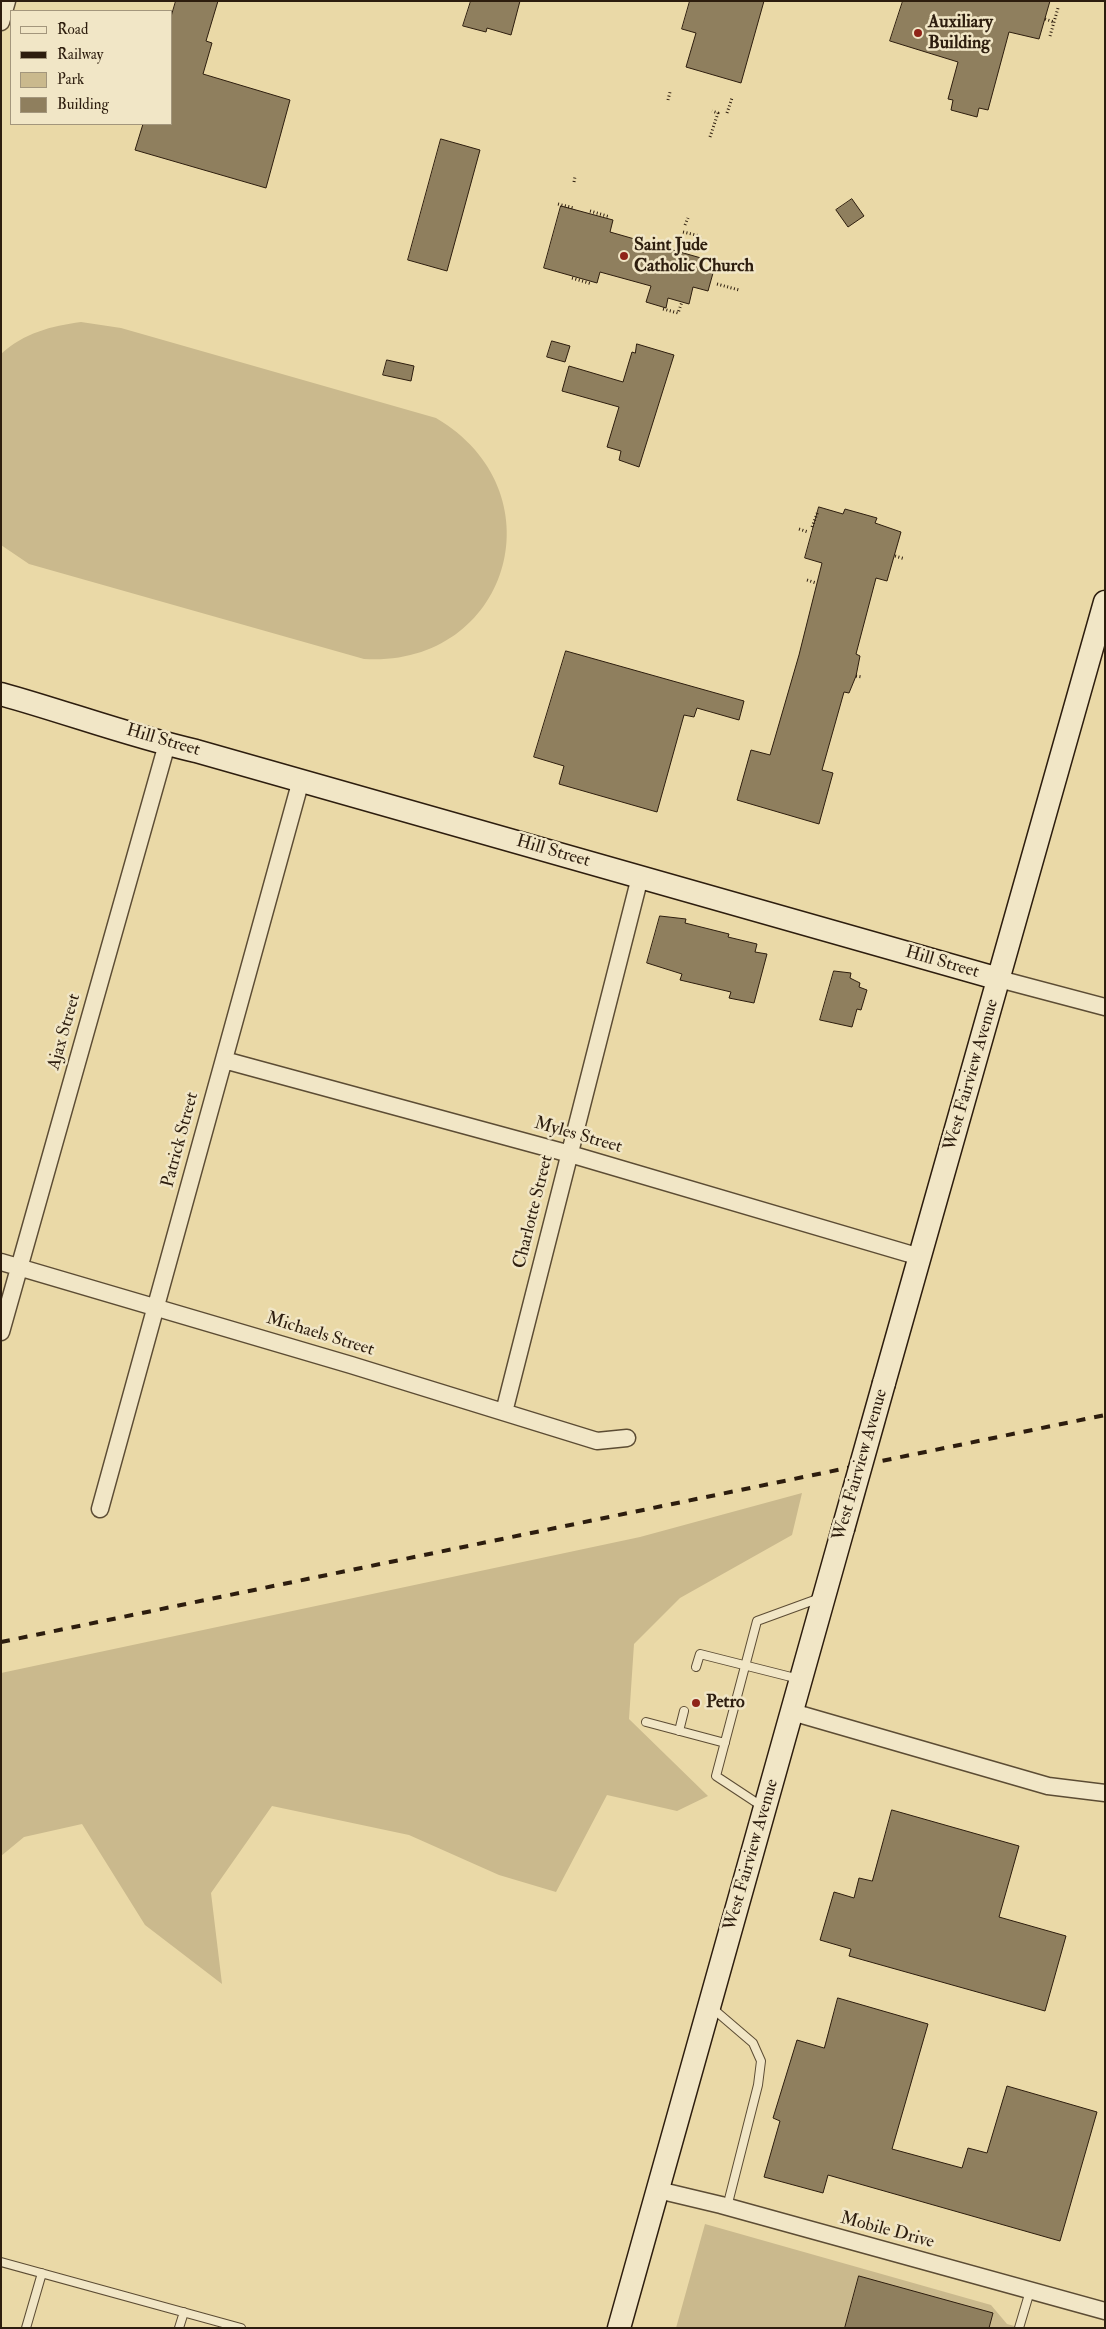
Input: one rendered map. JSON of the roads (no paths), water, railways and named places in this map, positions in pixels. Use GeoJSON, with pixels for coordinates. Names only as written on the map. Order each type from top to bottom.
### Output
{"type":"FeatureCollection","features":[{"type":"Feature","properties":{"kind":"main road","name":"West Fairview Avenue"},"geometry":{"type":"LineString","coordinates":[[619,2328],[1105,602]]}},
{"type":"Feature","properties":{"kind":"main road","name":"Hill Street"},"geometry":{"type":"LineString","coordinates":[[1,694],[70,713],[167,744],[301,780],[999,979]]}},
{"type":"Feature","properties":{"kind":"street"},"geometry":{"type":"LineString","coordinates":[[1,22],[7,1]]}},
{"type":"Feature","properties":{"kind":"street","name":"Ajax Street"},"geometry":{"type":"LineString","coordinates":[[1,1332],[167,744]]}},
{"type":"Feature","properties":{"kind":"street","name":"Patrick Street"},"geometry":{"type":"LineString","coordinates":[[100,1509],[301,780]]}},
{"type":"Feature","properties":{"kind":"street","name":"Charlotte Street"},"geometry":{"type":"LineString","coordinates":[[504,1412],[640,877]]}},
{"type":"Feature","properties":{"kind":"street","name":"Hill Street"},"geometry":{"type":"LineString","coordinates":[[999,979],[1105,1007]]}},
{"type":"Feature","properties":{"kind":"street","name":"Myles Street"},"geometry":{"type":"LineString","coordinates":[[224,1060],[570,1154],[920,1257]]}},
{"type":"Feature","properties":{"kind":"street","name":"Michaels Street"},"geometry":{"type":"LineString","coordinates":[[1,1262],[597,1441],[627,1438]]}},
{"type":"Feature","properties":{"kind":"street"},"geometry":{"type":"LineString","coordinates":[[792,1712],[1048,1786],[1105,1793]]}},
{"type":"Feature","properties":{"kind":"street","name":"Mobile Drive"},"geometry":{"type":"LineString","coordinates":[[658,2190],[727,2206],[1105,2311]]}},
{"type":"Feature","properties":{"kind":"lane"},"geometry":{"type":"LineString","coordinates":[[765,1808],[716,1776],[757,1621],[824,1597]]}},
{"type":"Feature","properties":{"kind":"lane"},"geometry":{"type":"LineString","coordinates":[[696,1667],[700,1654],[801,1680]]}},
{"type":"Feature","properties":{"kind":"lane"},"geometry":{"type":"LineString","coordinates":[[679,1731],[684,1711]]}},
{"type":"Feature","properties":{"kind":"lane"},"geometry":{"type":"LineString","coordinates":[[646,1722],[725,1743]]}},
{"type":"Feature","properties":{"kind":"lane"},"geometry":{"type":"LineString","coordinates":[[710,2005],[753,2043],[761,2061],[758,2085],[727,2206]]}},
{"type":"Feature","properties":{"kind":"lane"},"geometry":{"type":"LineString","coordinates":[[1,2262],[239,2328]]}},
{"type":"Feature","properties":{"kind":"lane"},"geometry":{"type":"LineString","coordinates":[[26,2328],[42,2273]]}},
{"type":"Feature","properties":{"kind":"lane"},"geometry":{"type":"LineString","coordinates":[[1020,2328],[1030,2290]]}},
{"type":"Feature","properties":{"kind":"lane"},"geometry":{"type":"LineString","coordinates":[[180,2328],[184,2312]]}},
{"type":"Feature","properties":{"kind":"railway"},"geometry":{"type":"LineString","coordinates":[[1,1642],[1105,1415]]}},
{"type":"Feature","properties":{"kind":"place","name":"Auxiliary Building"},"geometry":{"type":"Point","coordinates":[918,33]}},
{"type":"Feature","properties":{"kind":"place","name":"Saint Jude Catholic Church"},"geometry":{"type":"Point","coordinates":[624,256]}},
{"type":"Feature","properties":{"kind":"place","name":"Petro"},"geometry":{"type":"Point","coordinates":[696,1703]}}]}
